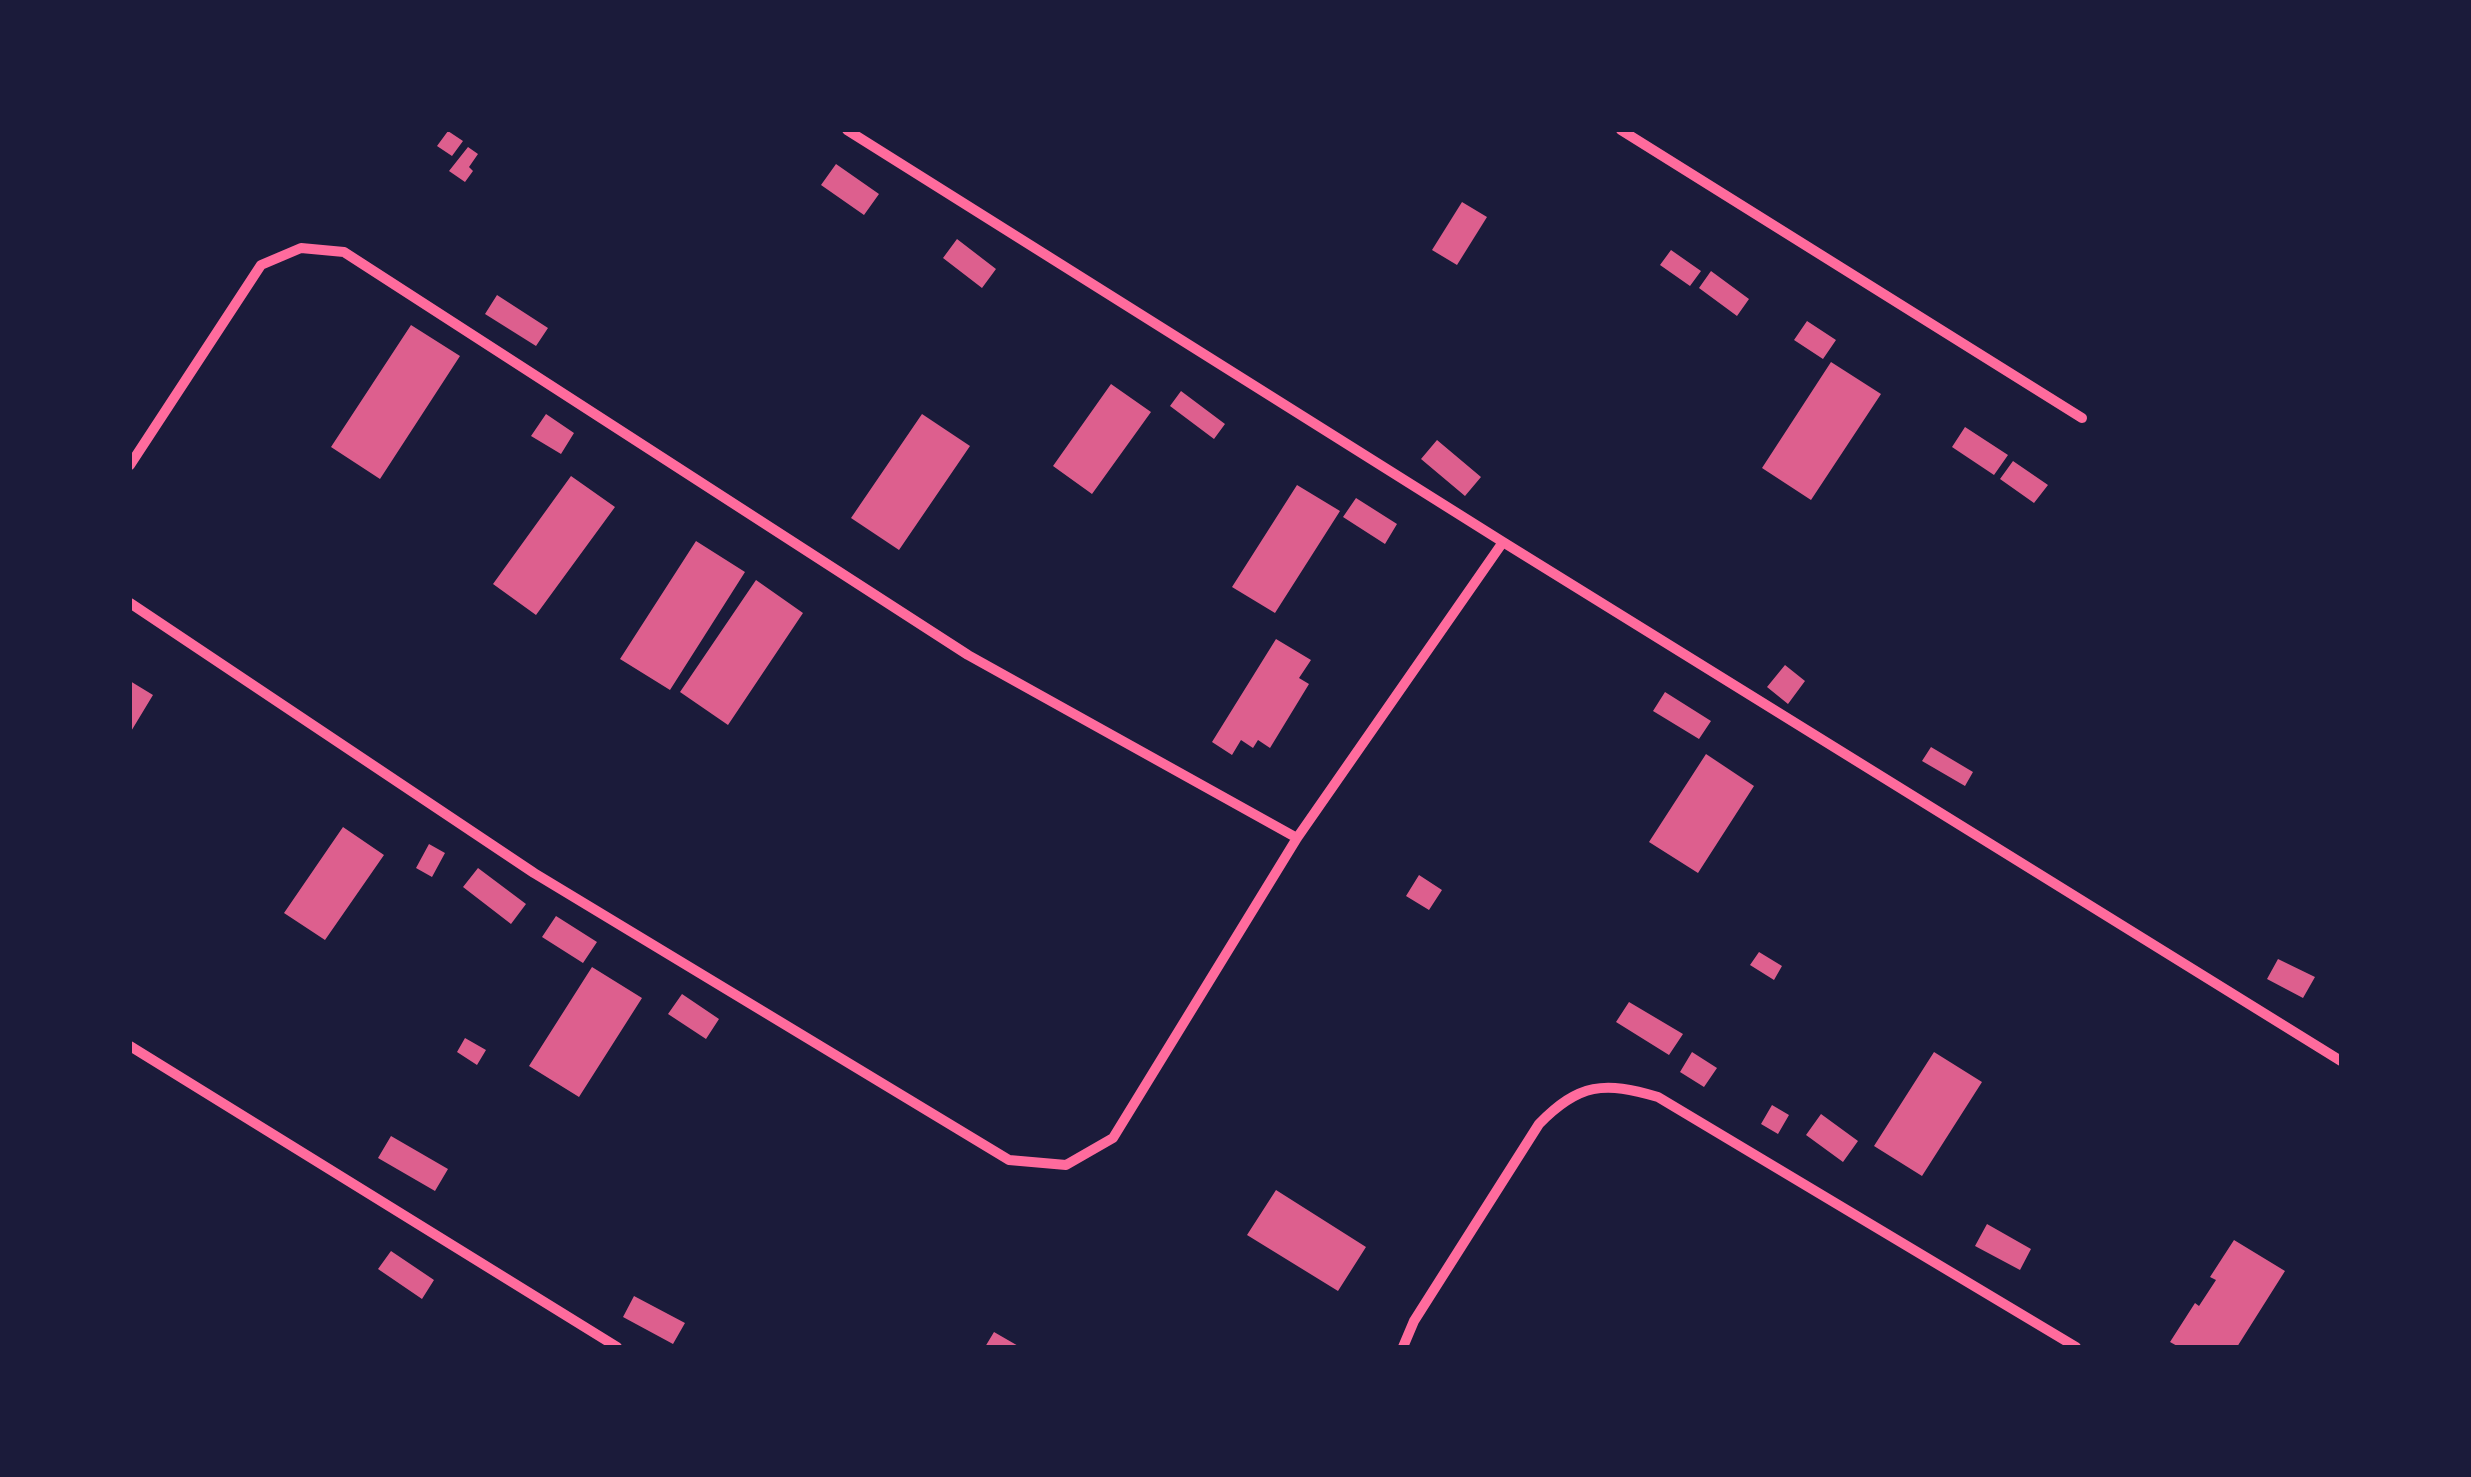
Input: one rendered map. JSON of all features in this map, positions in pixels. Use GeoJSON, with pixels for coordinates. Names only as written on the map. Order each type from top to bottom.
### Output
{"type":"FeatureCollection","features":[{"type":"Feature","properties":{"kind":"street"},"geometry":{"type":"LineString","coordinates":[[847,130],[2341,1061]]}},
{"type":"Feature","properties":{"kind":"street"},"geometry":{"type":"LineString","coordinates":[[1622,130],[2082,418]]}},
{"type":"Feature","properties":{"kind":"street"},"geometry":{"type":"LineString","coordinates":[[130,465],[260,266],[301,248],[344,252],[968,655],[1297,838]]}},
{"type":"Feature","properties":{"kind":"street"},"geometry":{"type":"LineString","coordinates":[[130,603],[534,873],[1009,1160],[1066,1165],[1113,1138],[1297,838],[1503,542]]}},
{"type":"Feature","properties":{"kind":"street"},"geometry":{"type":"LineString","coordinates":[[130,1046],[617,1347]]}},
{"type":"Feature","properties":{"kind":"street"},"geometry":{"type":"LineString","coordinates":[[1403,1347],[1414,1322],[1540,1124],[1561,1102],[1586,1089],[1620,1086],[1658,1097],[2076,1347]]}},
{"type":"Feature","properties":{"kind":"building"},"geometry":{"type":"Polygon","coordinates":[[[448,131],[463,141],[452,156],[437,146],[448,131]]]}},
{"type":"Feature","properties":{"kind":"building"},"geometry":{"type":"Polygon","coordinates":[[[468,147],[478,154],[465,182],[449,171],[468,147]]]}},
{"type":"Feature","properties":{"kind":"building"},"geometry":{"type":"Polygon","coordinates":[[[836,164],[879,194],[864,215],[821,185],[836,164]]]}},
{"type":"Feature","properties":{"kind":"building"},"geometry":{"type":"Polygon","coordinates":[[[1462,202],[1487,217],[1457,265],[1432,250],[1462,202]]]}},
{"type":"Feature","properties":{"kind":"building"},"geometry":{"type":"Polygon","coordinates":[[[957,239],[996,269],[982,288],[943,258],[957,239]]]}},
{"type":"Feature","properties":{"kind":"building"},"geometry":{"type":"Polygon","coordinates":[[[1671,250],[1701,271],[1690,286],[1660,265],[1671,250]]]}},
{"type":"Feature","properties":{"kind":"building"},"geometry":{"type":"Polygon","coordinates":[[[1711,271],[1749,299],[1737,316],[1699,288],[1711,271]]]}},
{"type":"Feature","properties":{"kind":"building"},"geometry":{"type":"Polygon","coordinates":[[[497,295],[548,328],[536,346],[485,314],[497,295]]]}},
{"type":"Feature","properties":{"kind":"building"},"geometry":{"type":"Polygon","coordinates":[[[1807,321],[1836,340],[1823,359],[1794,340],[1807,321]]]}},
{"type":"Feature","properties":{"kind":"building"},"geometry":{"type":"Polygon","coordinates":[[[411,325],[460,356],[380,479],[331,447],[411,325]]]}},
{"type":"Feature","properties":{"kind":"building"},"geometry":{"type":"Polygon","coordinates":[[[1831,362],[1881,394],[1811,500],[1762,468],[1831,362]]]}},
{"type":"Feature","properties":{"kind":"building"},"geometry":{"type":"Polygon","coordinates":[[[1111,384],[1151,412],[1092,494],[1053,466],[1111,384]]]}},
{"type":"Feature","properties":{"kind":"building"},"geometry":{"type":"Polygon","coordinates":[[[1181,391],[1225,424],[1214,439],[1170,406],[1181,391]]]}},
{"type":"Feature","properties":{"kind":"building"},"geometry":{"type":"Polygon","coordinates":[[[546,414],[574,433],[561,454],[531,436],[546,414]]]}},
{"type":"Feature","properties":{"kind":"building"},"geometry":{"type":"Polygon","coordinates":[[[922,414],[970,446],[899,550],[851,518],[922,414]]]}},
{"type":"Feature","properties":{"kind":"building"},"geometry":{"type":"Polygon","coordinates":[[[1965,427],[2008,455],[1994,475],[1952,447],[1965,427]]]}},
{"type":"Feature","properties":{"kind":"building"},"geometry":{"type":"Polygon","coordinates":[[[1437,440],[1481,477],[1465,496],[1421,459],[1437,440]]]}},
{"type":"Feature","properties":{"kind":"building"},"geometry":{"type":"Polygon","coordinates":[[[2013,461],[2048,485],[2034,503],[2000,479],[2013,461]]]}},
{"type":"Feature","properties":{"kind":"building"},"geometry":{"type":"Polygon","coordinates":[[[571,476],[615,507],[536,615],[493,584],[571,476]]]}},
{"type":"Feature","properties":{"kind":"building"},"geometry":{"type":"Polygon","coordinates":[[[1297,485],[1340,511],[1275,613],[1232,587],[1297,485]]]}},
{"type":"Feature","properties":{"kind":"building"},"geometry":{"type":"Polygon","coordinates":[[[1356,498],[1397,524],[1385,544],[1343,517],[1356,498]]]}},
{"type":"Feature","properties":{"kind":"building"},"geometry":{"type":"Polygon","coordinates":[[[696,541],[745,572],[670,690],[620,659],[696,541]]]}},
{"type":"Feature","properties":{"kind":"building"},"geometry":{"type":"Polygon","coordinates":[[[756,580],[803,613],[728,725],[680,692],[756,580]]]}},
{"type":"Feature","properties":{"kind":"building"},"geometry":{"type":"Polygon","coordinates":[[[1276,639],[1311,660],[1299,678],[1309,684],[1270,748],[1258,740],[1253,748],[1241,740],[1232,755],[1212,742],[1276,639]]]}},
{"type":"Feature","properties":{"kind":"building"},"geometry":{"type":"Polygon","coordinates":[[[1785,665],[1805,681],[1788,704],[1767,687],[1785,665]]]}},
{"type":"Feature","properties":{"kind":"building"},"geometry":{"type":"Polygon","coordinates":[[[130,681],[153,695],[130,733],[130,681]]]}},
{"type":"Feature","properties":{"kind":"building"},"geometry":{"type":"Polygon","coordinates":[[[1665,692],[1711,721],[1699,739],[1653,711],[1665,692]]]}},
{"type":"Feature","properties":{"kind":"building"},"geometry":{"type":"Polygon","coordinates":[[[1931,747],[1973,772],[1965,786],[1922,761],[1931,747]]]}},
{"type":"Feature","properties":{"kind":"building"},"geometry":{"type":"Polygon","coordinates":[[[1706,754],[1754,786],[1698,873],[1649,842],[1706,754]]]}},
{"type":"Feature","properties":{"kind":"building"},"geometry":{"type":"Polygon","coordinates":[[[343,827],[384,855],[325,940],[284,913],[343,827]]]}},
{"type":"Feature","properties":{"kind":"building"},"geometry":{"type":"Polygon","coordinates":[[[429,844],[445,853],[432,877],[416,868],[429,844]]]}},
{"type":"Feature","properties":{"kind":"building"},"geometry":{"type":"Polygon","coordinates":[[[478,868],[526,904],[511,924],[463,887],[478,868]]]}},
{"type":"Feature","properties":{"kind":"building"},"geometry":{"type":"Polygon","coordinates":[[[1419,875],[1442,890],[1429,910],[1406,896],[1419,875]]]}},
{"type":"Feature","properties":{"kind":"building"},"geometry":{"type":"Polygon","coordinates":[[[556,916],[597,942],[583,963],[542,937],[556,916]]]}},
{"type":"Feature","properties":{"kind":"building"},"geometry":{"type":"Polygon","coordinates":[[[1759,952],[1782,966],[1774,980],[1750,965],[1759,952]]]}},
{"type":"Feature","properties":{"kind":"building"},"geometry":{"type":"Polygon","coordinates":[[[2278,959],[2315,977],[2303,998],[2267,979],[2278,959]]]}},
{"type":"Feature","properties":{"kind":"building"},"geometry":{"type":"Polygon","coordinates":[[[592,967],[642,998],[579,1097],[529,1066],[592,967]]]}},
{"type":"Feature","properties":{"kind":"building"},"geometry":{"type":"Polygon","coordinates":[[[682,994],[719,1019],[706,1039],[668,1014],[682,994]]]}},
{"type":"Feature","properties":{"kind":"building"},"geometry":{"type":"Polygon","coordinates":[[[1629,1002],[1683,1034],[1669,1055],[1616,1022],[1629,1002]]]}},
{"type":"Feature","properties":{"kind":"building"},"geometry":{"type":"Polygon","coordinates":[[[465,1038],[486,1050],[477,1065],[457,1052],[465,1038]]]}},
{"type":"Feature","properties":{"kind":"building"},"geometry":{"type":"Polygon","coordinates":[[[1692,1052],[1717,1068],[1704,1087],[1680,1072],[1692,1052]]]}},
{"type":"Feature","properties":{"kind":"building"},"geometry":{"type":"Polygon","coordinates":[[[1934,1052],[1982,1082],[1922,1176],[1874,1146],[1934,1052]]]}},
{"type":"Feature","properties":{"kind":"building"},"geometry":{"type":"Polygon","coordinates":[[[1772,1105],[1789,1115],[1778,1134],[1761,1124],[1772,1105]]]}},
{"type":"Feature","properties":{"kind":"building"},"geometry":{"type":"Polygon","coordinates":[[[1821,1114],[1858,1141],[1843,1162],[1806,1135],[1821,1114]]]}},
{"type":"Feature","properties":{"kind":"building"},"geometry":{"type":"Polygon","coordinates":[[[391,1136],[448,1169],[435,1191],[378,1158],[391,1136]]]}},
{"type":"Feature","properties":{"kind":"building"},"geometry":{"type":"Polygon","coordinates":[[[1276,1190],[1366,1247],[1338,1291],[1247,1235],[1276,1190]]]}},
{"type":"Feature","properties":{"kind":"building"},"geometry":{"type":"Polygon","coordinates":[[[1987,1224],[2031,1249],[2020,1270],[1975,1246],[1987,1224]]]}},
{"type":"Feature","properties":{"kind":"building"},"geometry":{"type":"Polygon","coordinates":[[[2234,1240],[2285,1271],[2237,1347],[2179,1347],[2170,1342],[2195,1303],[2199,1306],[2216,1280],[2210,1277],[2234,1240]]]}},
{"type":"Feature","properties":{"kind":"building"},"geometry":{"type":"Polygon","coordinates":[[[391,1251],[434,1280],[422,1299],[378,1269],[391,1251]]]}},
{"type":"Feature","properties":{"kind":"building"},"geometry":{"type":"Polygon","coordinates":[[[634,1296],[685,1323],[673,1344],[623,1317],[634,1296]]]}},
{"type":"Feature","properties":{"kind":"building"},"geometry":{"type":"Polygon","coordinates":[[[994,1332],[1020,1347],[985,1347],[994,1332]]]}}]}
